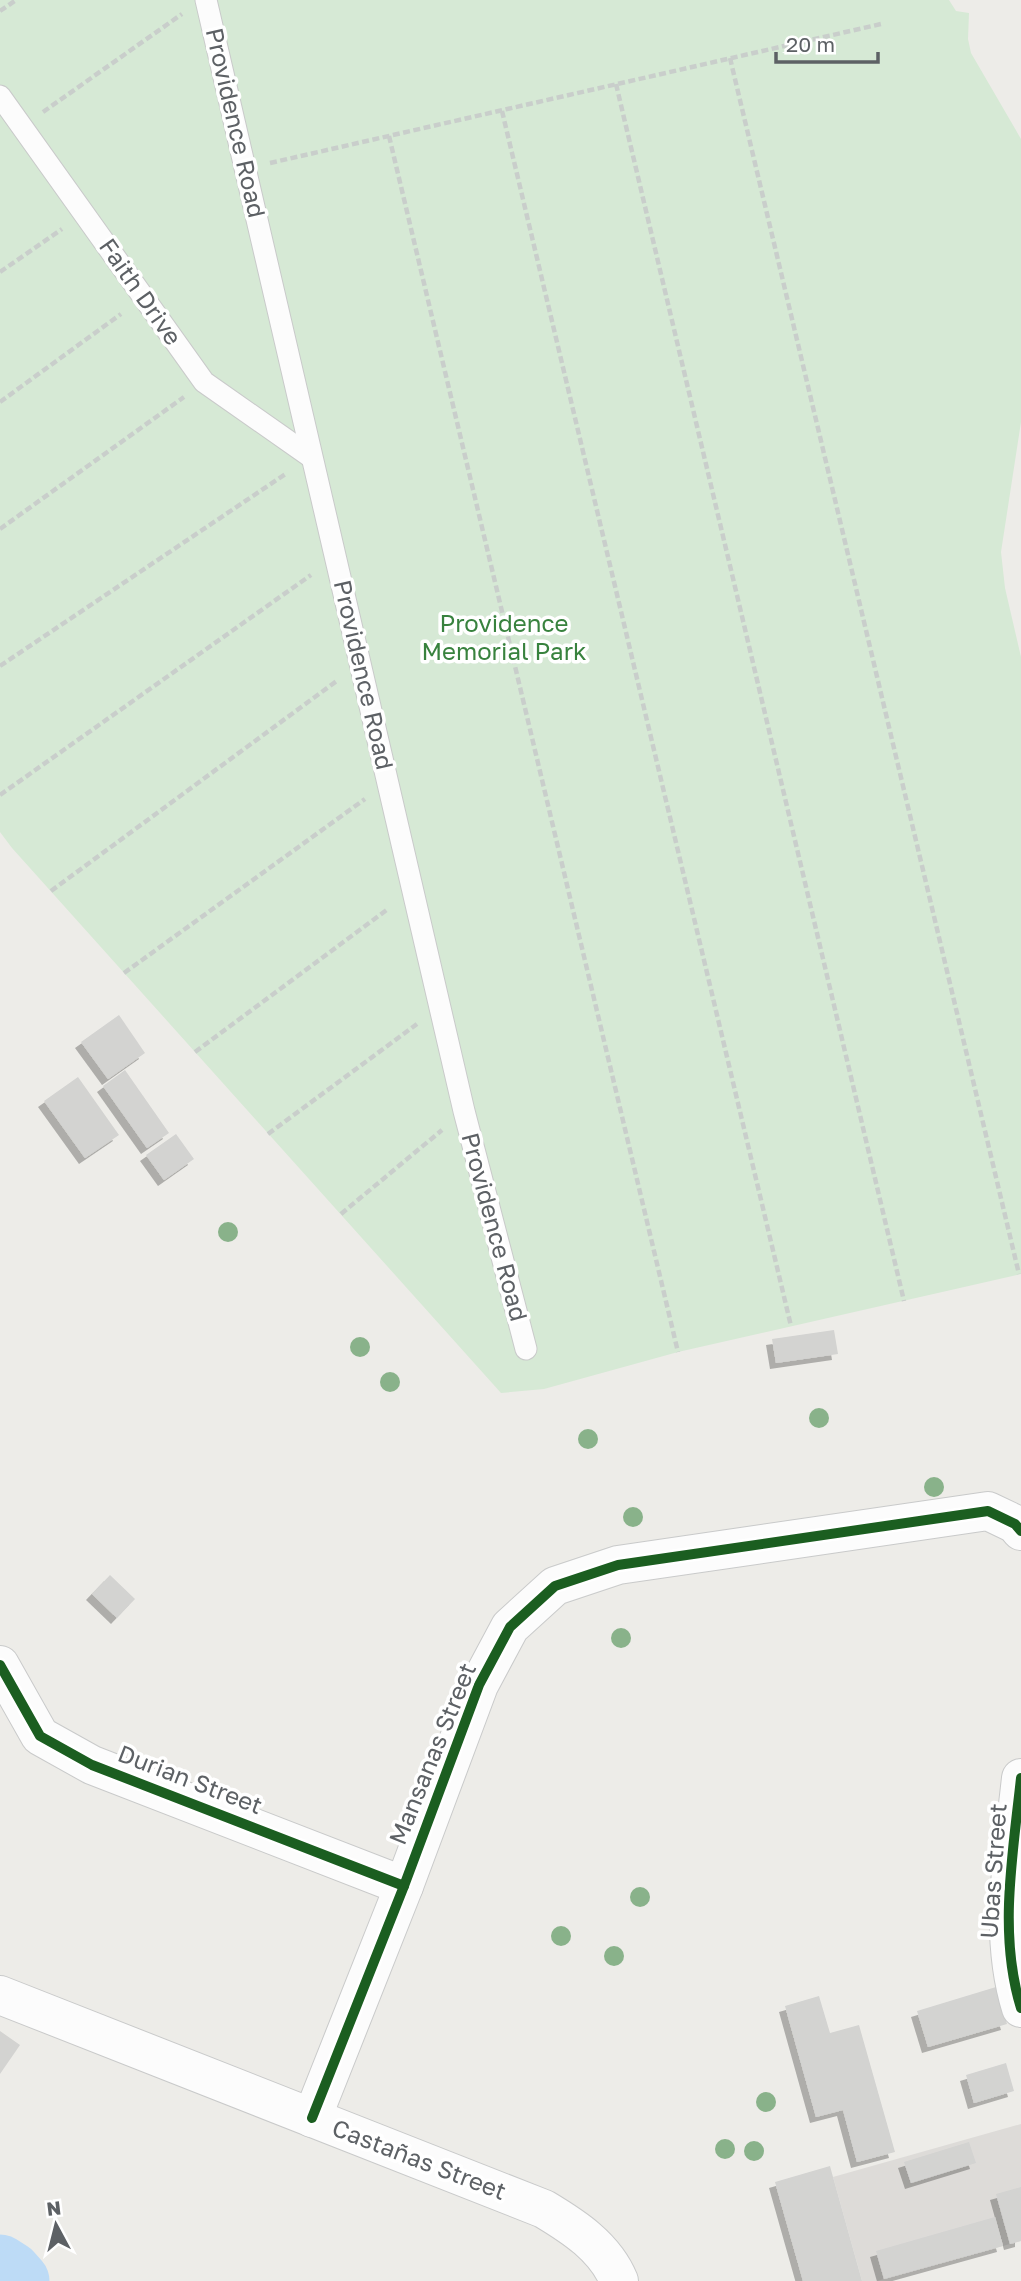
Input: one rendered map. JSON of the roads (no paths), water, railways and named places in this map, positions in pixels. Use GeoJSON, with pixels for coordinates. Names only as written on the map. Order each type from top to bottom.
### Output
{"type":"FeatureCollection","features":[{"type":"Feature","properties":{"kind":"street","name":"Mansanas Street"},"geometry":{"type":"LineString","coordinates":[[312,2118],[479,1685],[510,1627],[555,1586],[618,1565],[988,1511],[1018,1528]]}},
{"type":"Feature","properties":{"kind":"street","name":"Durian Street"},"geometry":{"type":"LineString","coordinates":[[0,1665],[40,1736],[92,1765],[404,1885]]}},
{"type":"Feature","properties":{"kind":"street","name":"Ubas Street"},"geometry":{"type":"LineString","coordinates":[[1021,1778],[1011,1877],[1009,1944],[1015,1989],[1021,2008]]}},
{"type":"Feature","properties":{"kind":"street","name":"Castañas Street"},"geometry":{"type":"LineString","coordinates":[[0,1995],[544,2209],[582,2232],[613,2267],[619,2281]]}},
{"type":"Feature","properties":{"kind":"lane","name":"Providence Road"},"geometry":{"type":"LineString","coordinates":[[198,4],[246,169],[464,1111],[526,1349]]}},
{"type":"Feature","properties":{"kind":"lane","name":"Faith Drive"},"geometry":{"type":"LineString","coordinates":[[0,96],[204,382],[311,457]]}},
{"type":"Feature","properties":{"kind":"waterway"},"geometry":{"type":"LineString","coordinates":[[0,2265],[19,2281]]}},
{"type":"Feature","properties":{"kind":"park label","name":"Providence Memorial Park"},"geometry":{"type":"Point","coordinates":[504,638]}}]}
